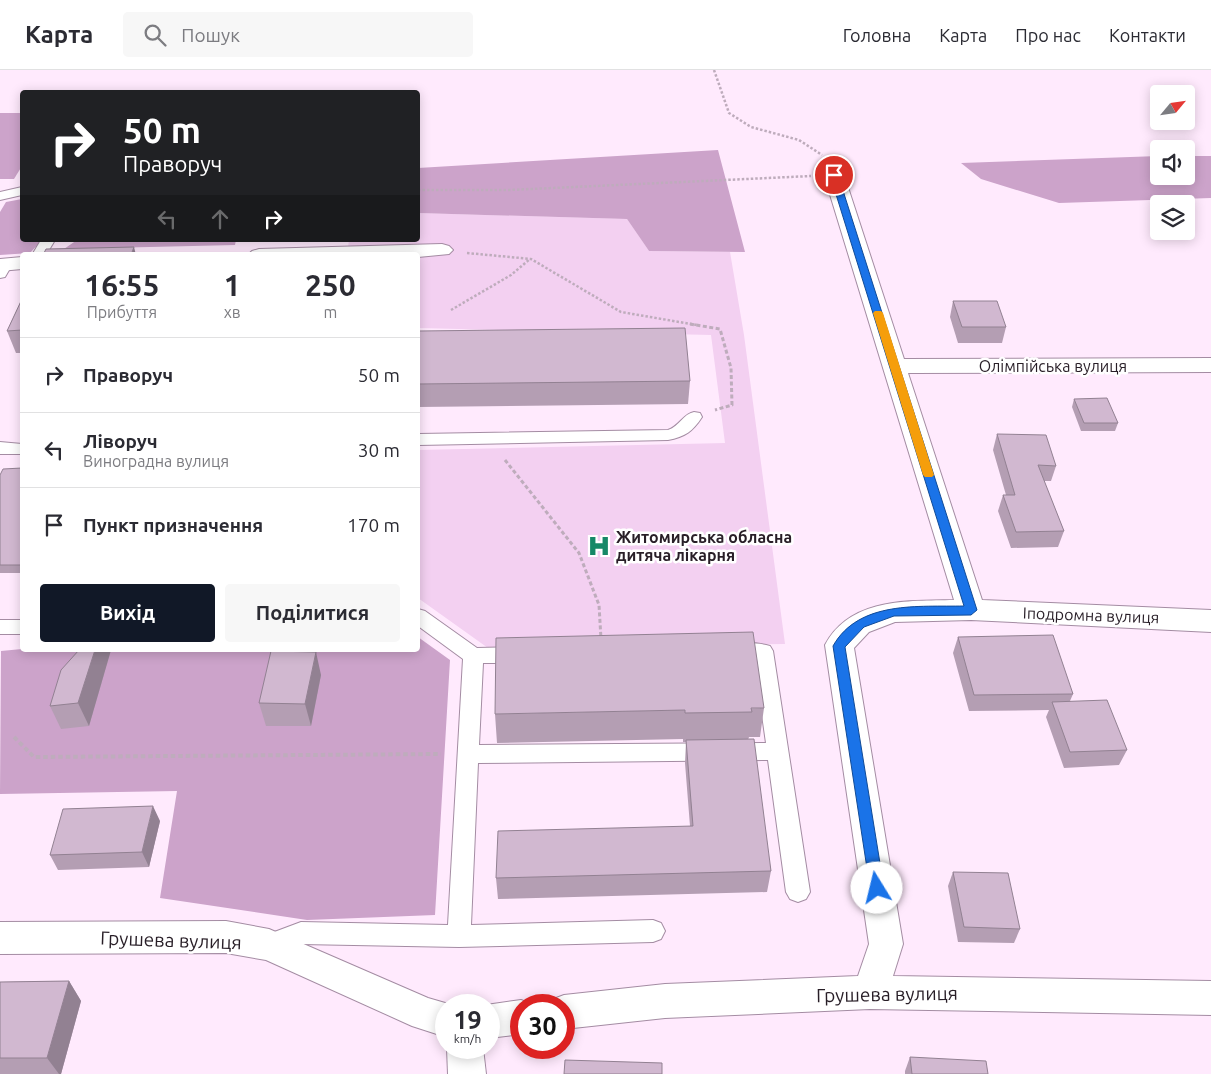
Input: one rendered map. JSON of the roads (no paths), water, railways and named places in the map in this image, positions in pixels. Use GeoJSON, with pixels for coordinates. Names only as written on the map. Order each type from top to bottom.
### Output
{"type":"FeatureCollection","features":[{"type":"Feature","properties":{"kind":"street"},"geometry":{"type":"LineString","coordinates":[[834,175],[971,610]]}},
{"type":"Feature","properties":{"kind":"street"},"geometry":{"type":"LineString","coordinates":[[369,252],[442,250]]}},
{"type":"Feature","properties":{"kind":"street","name":"Олімпійська вулиця"},"geometry":{"type":"LineString","coordinates":[[895,366],[1211,365]]}},
{"type":"Feature","properties":{"kind":"street","name":"Іподромна вулиця"},"geometry":{"type":"LineString","coordinates":[[870,992],[886,944],[839,646],[859,624],[893,612],[971,610],[1211,621]]}},
{"type":"Feature","properties":{"kind":"street","name":"Грушева вулиця"},"geometry":{"type":"LineString","coordinates":[[0,938],[226,937],[269,945],[435,1017]]}},
{"type":"Feature","properties":{"kind":"street","name":"Грушева вулиця"},"geometry":{"type":"LineString","coordinates":[[575,1011],[665,1001],[870,992],[1211,998]]}},
{"type":"Feature","properties":{"kind":"street"},"geometry":{"type":"LineString","coordinates":[[466,1059],[467,1074]]}},
{"type":"Feature","properties":{"kind":"lane"},"geometry":{"type":"LineString","coordinates":[[0,196],[20,191]]}},
{"type":"Feature","properties":{"kind":"lane"},"geometry":{"type":"LineString","coordinates":[[420,440],[668,435],[679,433],[686,429],[694,417]]}},
{"type":"Feature","properties":{"kind":"lane"},"geometry":{"type":"LineString","coordinates":[[0,448],[20,449]]}},
{"type":"Feature","properties":{"kind":"lane"},"geometry":{"type":"LineString","coordinates":[[420,617],[473,656],[542,654]]}},
{"type":"Feature","properties":{"kind":"lane"},"geometry":{"type":"LineString","coordinates":[[0,627],[20,627]]}},
{"type":"Feature","properties":{"kind":"lane"},"geometry":{"type":"LineString","coordinates":[[716,652],[763,651],[798,892]]}},
{"type":"Feature","properties":{"kind":"lane"},"geometry":{"type":"LineString","coordinates":[[459,936],[470,754],[473,656]]}},
{"type":"Feature","properties":{"kind":"lane"},"geometry":{"type":"LineString","coordinates":[[470,754],[778,751]]}},
{"type":"Feature","properties":{"kind":"lane"},"geometry":{"type":"LineString","coordinates":[[269,945],[301,933],[459,936],[654,931]]}},
{"type":"Feature","properties":{"kind":"place","name":"Житомирська обласна дитяча лікарня"},"geometry":{"type":"Point","coordinates":[599,546]}}]}
